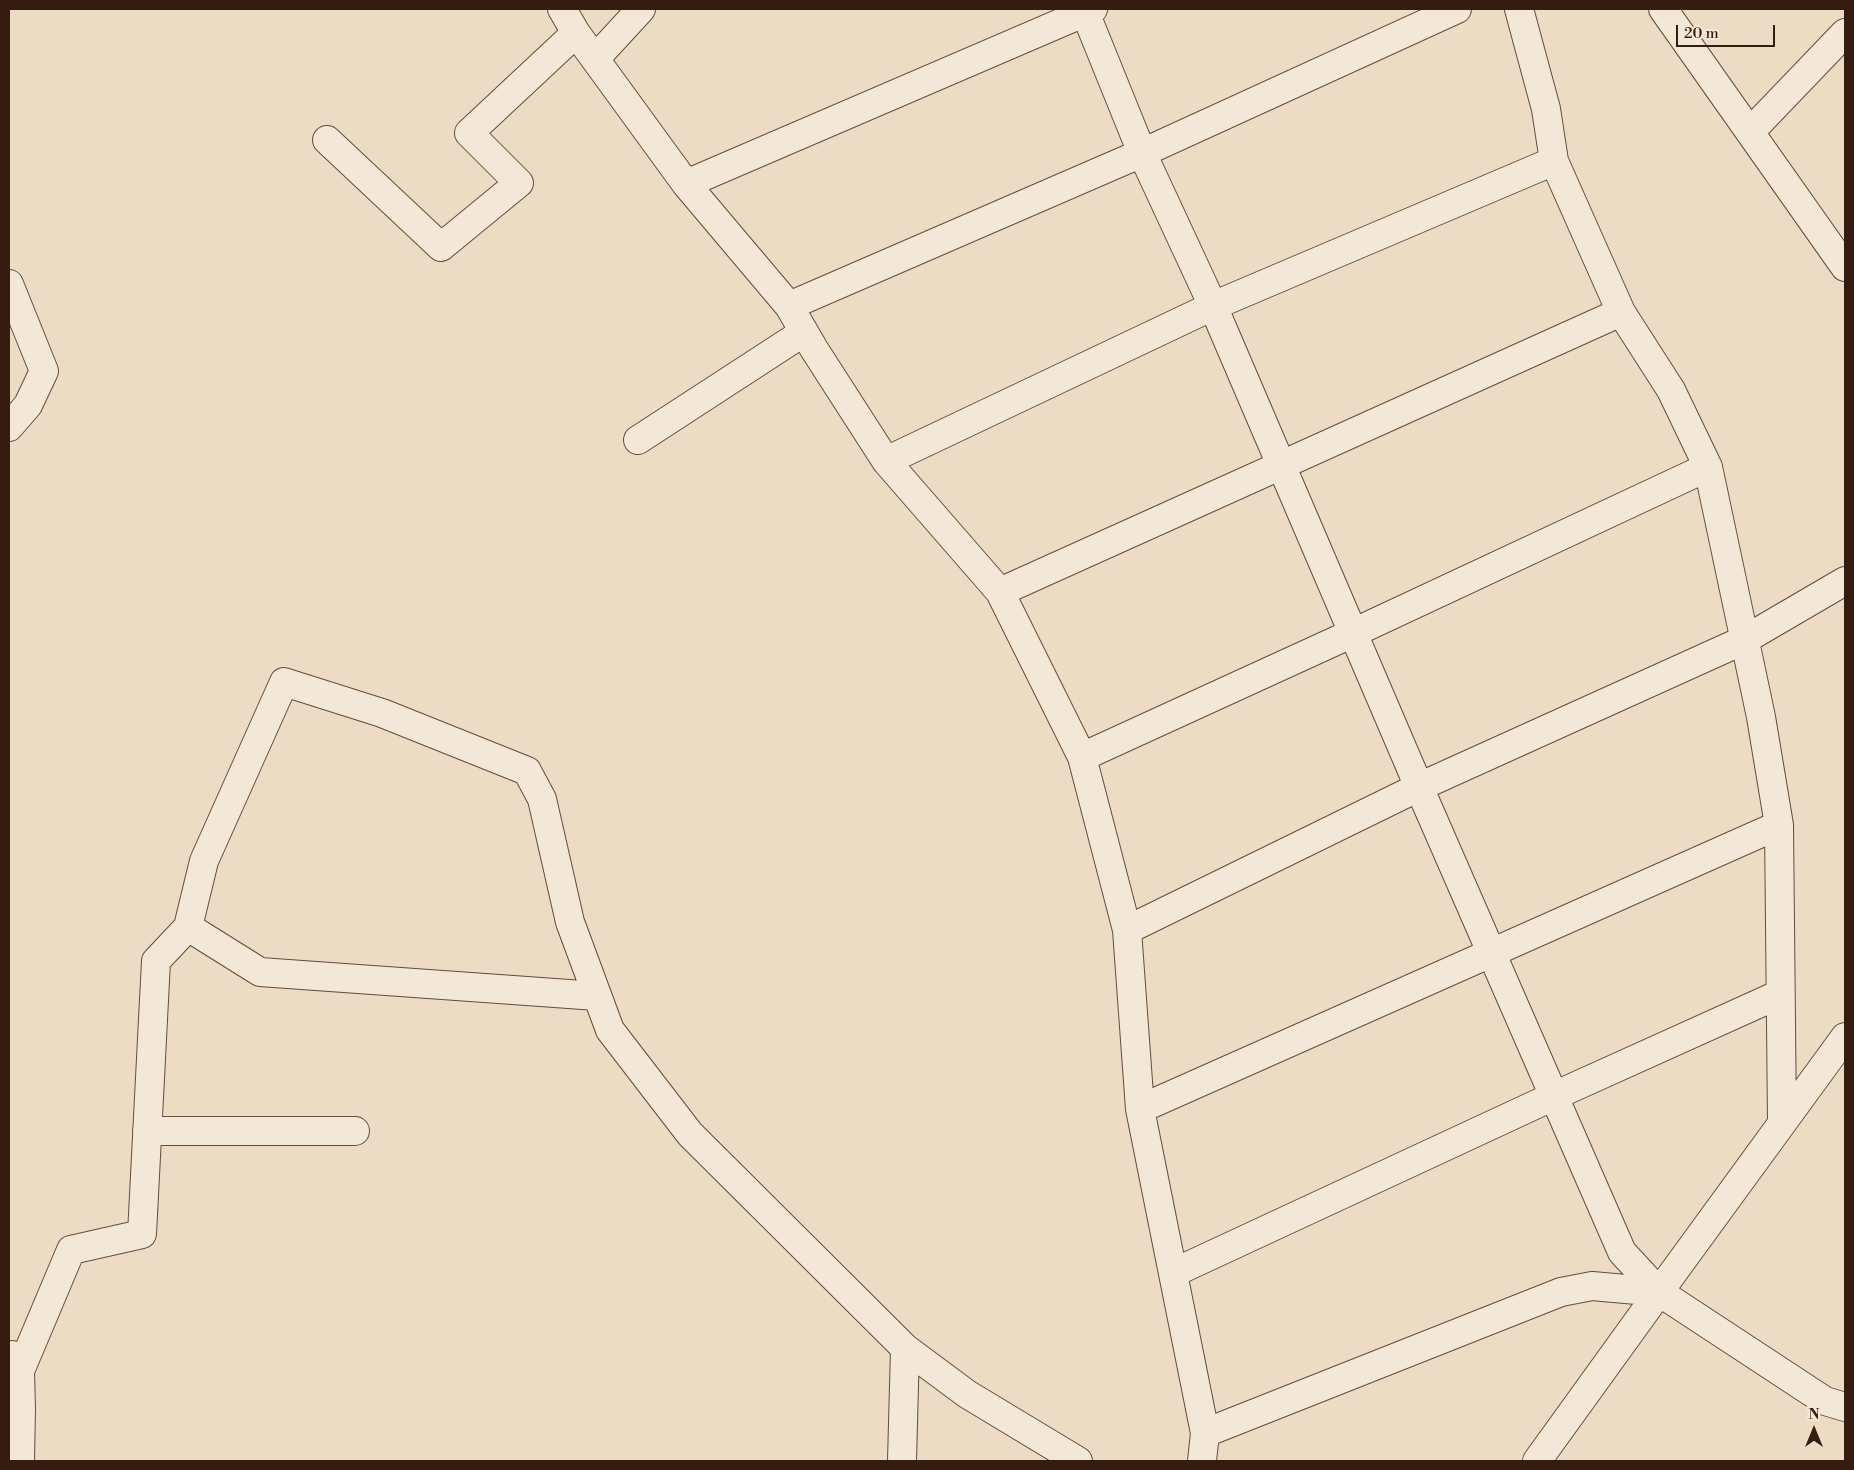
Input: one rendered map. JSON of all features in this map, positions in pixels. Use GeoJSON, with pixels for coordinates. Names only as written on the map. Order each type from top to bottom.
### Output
{"type":"FeatureCollection","features":[{"type":"Feature","properties":{"kind":"street"},"geometry":{"type":"LineString","coordinates":[[562,9],[595,59],[686,184],[790,306],[804,332],[886,461],[1000,592],[1082,757],[1128,930],[1140,1109],[1205,1433],[1202,1461]]}},
{"type":"Feature","properties":{"kind":"street"},"geometry":{"type":"LineString","coordinates":[[595,59],[641,9]]}},
{"type":"Feature","properties":{"kind":"street"},"geometry":{"type":"LineString","coordinates":[[790,306],[1142,153],[1457,9]]}},
{"type":"Feature","properties":{"kind":"street"},"geometry":{"type":"LineString","coordinates":[[1519,9],[1546,108],[1554,161],[1621,312],[1671,390],[1708,466],[1761,717],[1779,824],[1782,1122]]}},
{"type":"Feature","properties":{"kind":"street"},"geometry":{"type":"LineString","coordinates":[[1663,9],[1845,267]]}},
{"type":"Feature","properties":{"kind":"street"},"geometry":{"type":"LineString","coordinates":[[686,184],[1089,10],[1142,153],[1213,306],[1419,787],[1622,1252],[1659,1292],[1825,1401],[1845,1407]]}},
{"type":"Feature","properties":{"kind":"street"},"geometry":{"type":"LineString","coordinates":[[327,140],[441,247],[519,183],[469,133],[576,32]]}},
{"type":"Feature","properties":{"kind":"street"},"geometry":{"type":"LineString","coordinates":[[1751,132],[1845,33]]}},
{"type":"Feature","properties":{"kind":"street"},"geometry":{"type":"LineString","coordinates":[[886,461],[1213,306],[1554,161]]}},
{"type":"Feature","properties":{"kind":"street"},"geometry":{"type":"LineString","coordinates":[[9,284],[44,371],[28,405],[9,427]]}},
{"type":"Feature","properties":{"kind":"street"},"geometry":{"type":"LineString","coordinates":[[1000,592],[1621,312]]}},
{"type":"Feature","properties":{"kind":"street"},"geometry":{"type":"LineString","coordinates":[[638,440],[804,332]]}},
{"type":"Feature","properties":{"kind":"street"},"geometry":{"type":"LineString","coordinates":[[1082,757],[1353,633],[1708,466]]}},
{"type":"Feature","properties":{"kind":"street"},"geometry":{"type":"LineString","coordinates":[[1128,930],[1419,787],[1744,640],[1845,580]]}},
{"type":"Feature","properties":{"kind":"street"},"geometry":{"type":"LineString","coordinates":[[20,1461],[22,1409],[14,1360],[71,1250],[142,1234],[156,961],[188,927],[204,861],[284,682],[382,712],[527,771],[542,799],[570,922],[610,1030],[690,1134],[905,1348],[967,1394],[1078,1461]]}},
{"type":"Feature","properties":{"kind":"street"},"geometry":{"type":"LineString","coordinates":[[1140,1109],[1779,824]]}},
{"type":"Feature","properties":{"kind":"street"},"geometry":{"type":"LineString","coordinates":[[188,927],[260,972],[598,996]]}},
{"type":"Feature","properties":{"kind":"street"},"geometry":{"type":"LineString","coordinates":[[1173,1273],[1554,1096],[1780,994]]}},
{"type":"Feature","properties":{"kind":"street"},"geometry":{"type":"LineString","coordinates":[[1537,1461],[1845,1037]]}},
{"type":"Feature","properties":{"kind":"street"},"geometry":{"type":"LineString","coordinates":[[147,1131],[356,1131]]}},
{"type":"Feature","properties":{"kind":"street"},"geometry":{"type":"LineString","coordinates":[[1205,1433],[1561,1292],[1592,1286],[1659,1292]]}},
{"type":"Feature","properties":{"kind":"street"},"geometry":{"type":"LineString","coordinates":[[902,1461],[905,1348]]}}]}
